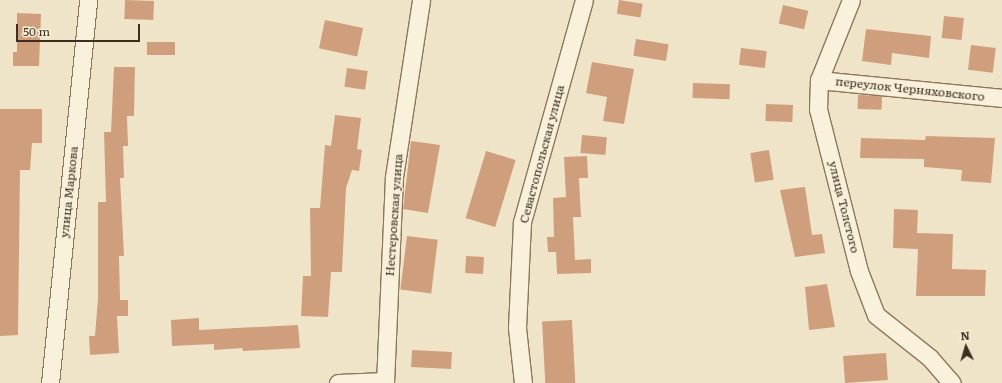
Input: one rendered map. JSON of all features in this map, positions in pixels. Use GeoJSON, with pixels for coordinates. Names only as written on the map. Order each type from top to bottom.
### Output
{"type":"FeatureCollection","features":[{"type":"Feature","properties":{"kind":"street","name":"улица Маркова"},"geometry":{"type":"LineString","coordinates":[[50,383],[88,0]]}},
{"type":"Feature","properties":{"kind":"street","name":"Нестеровская улица"},"geometry":{"type":"LineString","coordinates":[[385,382],[394,178],[421,0]]}},
{"type":"Feature","properties":{"kind":"street","name":"Севастопольская улица"},"geometry":{"type":"LineString","coordinates":[[523,383],[518,328],[522,222],[584,0]]}},
{"type":"Feature","properties":{"kind":"street","name":"улица Толстого"},"geometry":{"type":"LineString","coordinates":[[851,0],[819,80],[818,109],[859,271],[876,316],[930,358],[952,383]]}},
{"type":"Feature","properties":{"kind":"street","name":"переулок Черняховского"},"geometry":{"type":"LineString","coordinates":[[819,80],[1002,98]]}},
{"type":"Feature","properties":{"kind":"street"},"geometry":{"type":"LineString","coordinates":[[338,383],[385,382]]}},
{"type":"Feature","properties":{"kind":"building"},"geometry":{"type":"Polygon","coordinates":[[[125,0],[154,1],[153,20],[124,19],[125,0]]]}},
{"type":"Feature","properties":{"kind":"building"},"geometry":{"type":"Polygon","coordinates":[[[619,0],[643,4],[641,18],[617,14],[619,0]]]}},
{"type":"Feature","properties":{"kind":"building"},"geometry":{"type":"Polygon","coordinates":[[[783,5],[808,11],[804,29],[779,24],[783,5]]]}},
{"type":"Feature","properties":{"kind":"building"},"geometry":{"type":"Polygon","coordinates":[[[17,13],[41,14],[39,66],[13,66],[13,52],[17,52],[17,13]]]}},
{"type":"Feature","properties":{"kind":"building"},"geometry":{"type":"Polygon","coordinates":[[[944,16],[964,18],[962,40],[942,38],[944,16]]]}},
{"type":"Feature","properties":{"kind":"building"},"geometry":{"type":"Polygon","coordinates":[[[325,20],[363,28],[357,56],[319,48],[325,20]]]}},
{"type":"Feature","properties":{"kind":"building"},"geometry":{"type":"Polygon","coordinates":[[[866,29],[931,36],[929,58],[892,53],[891,65],[862,61],[866,29]]]}},
{"type":"Feature","properties":{"kind":"building"},"geometry":{"type":"Polygon","coordinates":[[[636,39],[669,44],[666,61],[633,56],[636,39]]]}},
{"type":"Feature","properties":{"kind":"building"},"geometry":{"type":"Polygon","coordinates":[[[147,42],[175,42],[175,55],[147,55],[147,42]]]}},
{"type":"Feature","properties":{"kind":"building"},"geometry":{"type":"Polygon","coordinates":[[[971,45],[996,48],[993,73],[968,70],[971,45]]]}},
{"type":"Feature","properties":{"kind":"building"},"geometry":{"type":"Polygon","coordinates":[[[741,48],[767,51],[765,68],[739,65],[741,48]]]}},
{"type":"Feature","properties":{"kind":"building"},"geometry":{"type":"Polygon","coordinates":[[[592,62],[634,69],[624,124],[603,121],[607,97],[586,93],[592,62]]]}},
{"type":"Feature","properties":{"kind":"building"},"geometry":{"type":"Polygon","coordinates":[[[114,67],[135,67],[134,116],[127,116],[128,146],[123,146],[124,178],[120,178],[124,256],[119,256],[120,300],[128,300],[128,316],[117,316],[119,353],[90,355],[89,336],[95,336],[98,299],[98,202],[106,202],[104,132],[111,132],[114,67]]]}},
{"type":"Feature","properties":{"kind":"building"},"geometry":{"type":"Polygon","coordinates":[[[347,68],[368,71],[365,90],[344,87],[347,68]]]}},
{"type":"Feature","properties":{"kind":"building"},"geometry":{"type":"Polygon","coordinates":[[[693,83],[730,84],[729,99],[692,98],[693,83]]]}},
{"type":"Feature","properties":{"kind":"building"},"geometry":{"type":"Polygon","coordinates":[[[858,95],[882,96],[881,110],[858,109],[858,95]]]}},
{"type":"Feature","properties":{"kind":"building"},"geometry":{"type":"Polygon","coordinates":[[[766,104],[793,105],[792,122],[765,121],[766,104]]]}},
{"type":"Feature","properties":{"kind":"building"},"geometry":{"type":"Polygon","coordinates":[[[0,109],[42,109],[42,143],[32,143],[30,170],[20,170],[18,335],[0,336],[0,109]]]}},
{"type":"Feature","properties":{"kind":"building"},"geometry":{"type":"Polygon","coordinates":[[[335,115],[361,118],[357,149],[362,150],[359,171],[352,170],[346,188],[342,272],[331,272],[328,317],[301,316],[303,276],[311,276],[310,208],[320,208],[325,145],[331,146],[335,115]]]}},
{"type":"Feature","properties":{"kind":"building"},"geometry":{"type":"Polygon","coordinates":[[[582,135],[607,137],[605,155],[580,153],[582,135]]]}},
{"type":"Feature","properties":{"kind":"building"},"geometry":{"type":"Polygon","coordinates":[[[926,136],[995,138],[991,183],[961,181],[962,170],[924,167],[924,159],[860,158],[861,138],[925,140],[926,136]]]}},
{"type":"Feature","properties":{"kind":"building"},"geometry":{"type":"Polygon","coordinates":[[[411,141],[440,145],[428,213],[403,209],[411,141]]]}},
{"type":"Feature","properties":{"kind":"building"},"geometry":{"type":"Polygon","coordinates":[[[769,150],[774,180],[755,183],[750,153],[769,150]]]}},
{"type":"Feature","properties":{"kind":"building"},"geometry":{"type":"Polygon","coordinates":[[[486,151],[516,160],[495,227],[466,218],[486,151]]]}},
{"type":"Feature","properties":{"kind":"building"},"geometry":{"type":"Polygon","coordinates":[[[587,156],[588,178],[579,178],[581,217],[573,217],[575,260],[591,259],[591,273],[557,274],[556,252],[548,252],[547,237],[554,237],[553,198],[566,197],[564,157],[587,156]]]}},
{"type":"Feature","properties":{"kind":"building"},"geometry":{"type":"Polygon","coordinates":[[[805,187],[812,235],[822,234],[825,253],[795,257],[780,190],[805,187]]]}},
{"type":"Feature","properties":{"kind":"building"},"geometry":{"type":"Polygon","coordinates":[[[894,209],[918,210],[917,233],[953,234],[952,269],[986,270],[985,296],[916,296],[918,249],[893,248],[894,209]]]}},
{"type":"Feature","properties":{"kind":"building"},"geometry":{"type":"Polygon","coordinates":[[[407,236],[438,240],[431,293],[400,290],[407,236]]]}},
{"type":"Feature","properties":{"kind":"building"},"geometry":{"type":"Polygon","coordinates":[[[466,256],[484,257],[483,274],[465,273],[466,256]]]}},
{"type":"Feature","properties":{"kind":"building"},"geometry":{"type":"Polygon","coordinates":[[[827,284],[835,327],[809,330],[805,287],[827,284]]]}},
{"type":"Feature","properties":{"kind":"building"},"geometry":{"type":"Polygon","coordinates":[[[199,318],[199,330],[298,325],[300,348],[243,351],[242,348],[214,350],[214,344],[172,346],[171,320],[199,318]]]}},
{"type":"Feature","properties":{"kind":"building"},"geometry":{"type":"Polygon","coordinates":[[[572,320],[575,383],[545,383],[542,322],[572,320]]]}},
{"type":"Feature","properties":{"kind":"building"},"geometry":{"type":"Polygon","coordinates":[[[412,350],[452,352],[451,369],[411,367],[412,350]]]}},
{"type":"Feature","properties":{"kind":"building"},"geometry":{"type":"Polygon","coordinates":[[[886,353],[888,380],[845,383],[843,356],[886,353]]]}}]}
